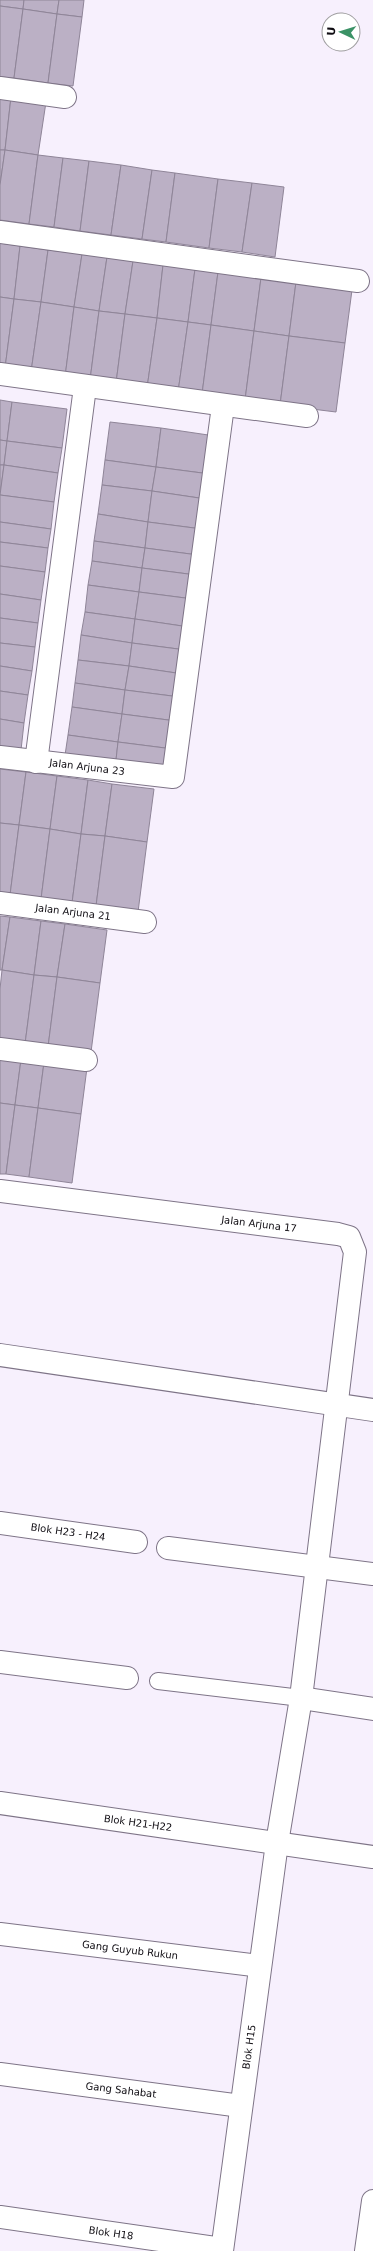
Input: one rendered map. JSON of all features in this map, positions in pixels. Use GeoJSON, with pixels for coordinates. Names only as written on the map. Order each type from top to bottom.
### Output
{"type":"FeatureCollection","features":[{"type":"Feature","properties":{"kind":"street"},"geometry":{"type":"LineString","coordinates":[[0,88],[65,97]]}},
{"type":"Feature","properties":{"kind":"street"},"geometry":{"type":"LineString","coordinates":[[0,232],[358,281]]}},
{"type":"Feature","properties":{"kind":"street"},"geometry":{"type":"LineString","coordinates":[[0,374],[223,406],[307,416]]}},
{"type":"Feature","properties":{"kind":"street"},"geometry":{"type":"LineString","coordinates":[[36,762],[85,387]]}},
{"type":"Feature","properties":{"kind":"street","name":"Jalan Arjuna 23"},"geometry":{"type":"LineString","coordinates":[[0,758],[173,778],[223,406]]}},
{"type":"Feature","properties":{"kind":"street","name":"Jalan Arjuna 21"},"geometry":{"type":"LineString","coordinates":[[0,903],[145,922]]}},
{"type":"Feature","properties":{"kind":"street"},"geometry":{"type":"LineString","coordinates":[[0,1049],[86,1060]]}},
{"type":"Feature","properties":{"kind":"street","name":"Jalan Arjuna 17"},"geometry":{"type":"LineString","coordinates":[[0,1191],[338,1234],[349,1238],[355,1252],[336,1406]]}},
{"type":"Feature","properties":{"kind":"street"},"geometry":{"type":"LineString","coordinates":[[0,1355],[336,1406],[373,1410]]}},
{"type":"Feature","properties":{"kind":"street","name":"Blok H15"},"geometry":{"type":"LineString","coordinates":[[222,2250],[277,1843],[301,1698],[318,1567],[336,1406]]}},
{"type":"Feature","properties":{"kind":"street","name":"Blok H23 - H24"},"geometry":{"type":"LineString","coordinates":[[0,1523],[136,1542]]}},
{"type":"Feature","properties":{"kind":"street"},"geometry":{"type":"LineString","coordinates":[[168,1548],[373,1574]]}},
{"type":"Feature","properties":{"kind":"street"},"geometry":{"type":"LineString","coordinates":[[0,1662],[127,1678]]}},
{"type":"Feature","properties":{"kind":"street"},"geometry":{"type":"LineString","coordinates":[[301,1698],[373,1709]]}},
{"type":"Feature","properties":{"kind":"street","name":"Blok H21-H22"},"geometry":{"type":"LineString","coordinates":[[0,1803],[373,1857]]}},
{"type":"Feature","properties":{"kind":"street","name":"Gang Guyub Rukun"},"geometry":{"type":"LineString","coordinates":[[0,1934],[260,1966]]}},
{"type":"Feature","properties":{"kind":"street","name":"Gang Sahabat"},"geometry":{"type":"LineString","coordinates":[[0,2074],[241,2106]]}},
{"type":"Feature","properties":{"kind":"street"},"geometry":{"type":"LineString","coordinates":[[366,2251],[373,2201]]}},
{"type":"Feature","properties":{"kind":"street","name":"Blok H18"},"geometry":{"type":"LineString","coordinates":[[0,2217],[222,2250]]}},
{"type":"Feature","properties":{"kind":"lane"},"geometry":{"type":"LineString","coordinates":[[158,1681],[301,1698]]}},
{"type":"Feature","properties":{"kind":"building"},"geometry":{"type":"Polygon","coordinates":[[[0,0],[24,0],[23,9],[0,6],[0,0]]]}},
{"type":"Feature","properties":{"kind":"building"},"geometry":{"type":"Polygon","coordinates":[[[24,0],[59,0],[57,14],[23,9],[24,0]]]}},
{"type":"Feature","properties":{"kind":"building"},"geometry":{"type":"Polygon","coordinates":[[[59,0],[84,0],[82,17],[57,14],[59,0]]]}},
{"type":"Feature","properties":{"kind":"building"},"geometry":{"type":"Polygon","coordinates":[[[0,6],[23,9],[14,78],[0,77],[0,6]]]}},
{"type":"Feature","properties":{"kind":"building"},"geometry":{"type":"Polygon","coordinates":[[[23,9],[57,14],[48,83],[14,78],[23,9]]]}},
{"type":"Feature","properties":{"kind":"building"},"geometry":{"type":"Polygon","coordinates":[[[57,14],[82,17],[73,86],[48,83],[57,14]]]}},
{"type":"Feature","properties":{"kind":"building"},"geometry":{"type":"Polygon","coordinates":[[[0,96],[11,97],[5,150],[0,150],[0,96]]]}},
{"type":"Feature","properties":{"kind":"building"},"geometry":{"type":"Polygon","coordinates":[[[11,97],[46,102],[38,155],[5,150],[11,97]]]}},
{"type":"Feature","properties":{"kind":"building"},"geometry":{"type":"Polygon","coordinates":[[[0,150],[5,150],[0,185],[0,150]]]}},
{"type":"Feature","properties":{"kind":"building"},"geometry":{"type":"Polygon","coordinates":[[[5,150],[38,155],[29,224],[0,220],[0,185],[5,150]]]}},
{"type":"Feature","properties":{"kind":"building"},"geometry":{"type":"Polygon","coordinates":[[[38,155],[63,158],[54,227],[29,224],[38,155]]]}},
{"type":"Feature","properties":{"kind":"building"},"geometry":{"type":"Polygon","coordinates":[[[63,158],[89,161],[80,231],[54,227],[63,158]]]}},
{"type":"Feature","properties":{"kind":"building"},"geometry":{"type":"Polygon","coordinates":[[[89,161],[121,165],[111,235],[80,231],[89,161]]]}},
{"type":"Feature","properties":{"kind":"building"},"geometry":{"type":"Polygon","coordinates":[[[121,165],[152,170],[142,239],[111,235],[121,165]]]}},
{"type":"Feature","properties":{"kind":"building"},"geometry":{"type":"Polygon","coordinates":[[[152,170],[175,173],[166,242],[142,239],[152,170]]]}},
{"type":"Feature","properties":{"kind":"building"},"geometry":{"type":"Polygon","coordinates":[[[175,173],[218,179],[209,248],[166,242],[175,173]]]}},
{"type":"Feature","properties":{"kind":"building"},"geometry":{"type":"Polygon","coordinates":[[[218,179],[252,183],[242,252],[209,248],[218,179]]]}},
{"type":"Feature","properties":{"kind":"building"},"geometry":{"type":"Polygon","coordinates":[[[252,183],[284,187],[275,257],[242,252],[252,183]]]}},
{"type":"Feature","properties":{"kind":"building"},"geometry":{"type":"Polygon","coordinates":[[[0,243],[20,246],[14,299],[0,297],[0,243]]]}},
{"type":"Feature","properties":{"kind":"building"},"geometry":{"type":"Polygon","coordinates":[[[20,246],[48,250],[41,302],[14,299],[20,246]]]}},
{"type":"Feature","properties":{"kind":"building"},"geometry":{"type":"Polygon","coordinates":[[[48,250],[82,254],[74,307],[41,302],[48,250]]]}},
{"type":"Feature","properties":{"kind":"building"},"geometry":{"type":"Polygon","coordinates":[[[82,254],[107,257],[99,311],[74,307],[82,254]]]}},
{"type":"Feature","properties":{"kind":"building"},"geometry":{"type":"Polygon","coordinates":[[[107,257],[133,261],[125,314],[99,311],[107,257]]]}},
{"type":"Feature","properties":{"kind":"building"},"geometry":{"type":"Polygon","coordinates":[[[133,261],[163,265],[157,318],[125,314],[133,261]]]}},
{"type":"Feature","properties":{"kind":"building"},"geometry":{"type":"Polygon","coordinates":[[[163,265],[195,269],[188,322],[157,318],[163,265]]]}},
{"type":"Feature","properties":{"kind":"building"},"geometry":{"type":"Polygon","coordinates":[[[195,269],[218,272],[211,325],[188,322],[195,269]]]}},
{"type":"Feature","properties":{"kind":"building"},"geometry":{"type":"Polygon","coordinates":[[[218,272],[261,278],[254,331],[211,325],[218,272]]]}},
{"type":"Feature","properties":{"kind":"building"},"geometry":{"type":"Polygon","coordinates":[[[261,278],[296,282],[289,336],[254,331],[261,278]]]}},
{"type":"Feature","properties":{"kind":"building"},"geometry":{"type":"Polygon","coordinates":[[[296,282],[352,290],[345,343],[289,336],[296,282]]]}},
{"type":"Feature","properties":{"kind":"building"},"geometry":{"type":"Polygon","coordinates":[[[0,297],[14,299],[5,368],[0,368],[0,297]]]}},
{"type":"Feature","properties":{"kind":"building"},"geometry":{"type":"Polygon","coordinates":[[[14,299],[41,302],[31,372],[5,368],[14,299]]]}},
{"type":"Feature","properties":{"kind":"building"},"geometry":{"type":"Polygon","coordinates":[[[41,302],[74,307],[65,377],[31,372],[41,302]]]}},
{"type":"Feature","properties":{"kind":"building"},"geometry":{"type":"Polygon","coordinates":[[[74,307],[99,311],[90,380],[65,377],[74,307]]]}},
{"type":"Feature","properties":{"kind":"building"},"geometry":{"type":"Polygon","coordinates":[[[99,311],[125,314],[116,383],[90,380],[99,311]]]}},
{"type":"Feature","properties":{"kind":"building"},"geometry":{"type":"Polygon","coordinates":[[[125,314],[157,318],[147,388],[116,383],[125,314]]]}},
{"type":"Feature","properties":{"kind":"building"},"geometry":{"type":"Polygon","coordinates":[[[157,318],[188,322],[178,392],[147,388],[157,318]]]}},
{"type":"Feature","properties":{"kind":"building"},"geometry":{"type":"Polygon","coordinates":[[[188,322],[211,325],[202,394],[178,392],[188,322]]]}},
{"type":"Feature","properties":{"kind":"building"},"geometry":{"type":"Polygon","coordinates":[[[211,325],[254,331],[245,400],[202,394],[211,325]]]}},
{"type":"Feature","properties":{"kind":"building"},"geometry":{"type":"Polygon","coordinates":[[[254,331],[289,336],[280,405],[245,400],[254,331]]]}},
{"type":"Feature","properties":{"kind":"building"},"geometry":{"type":"Polygon","coordinates":[[[289,336],[345,343],[336,412],[280,405],[289,336]]]}},
{"type":"Feature","properties":{"kind":"building"},"geometry":{"type":"Polygon","coordinates":[[[0,400],[12,402],[7,441],[0,440],[0,400]]]}},
{"type":"Feature","properties":{"kind":"building"},"geometry":{"type":"Polygon","coordinates":[[[12,402],[67,409],[62,448],[7,441],[12,402]]]}},
{"type":"Feature","properties":{"kind":"building"},"geometry":{"type":"Polygon","coordinates":[[[110,422],[161,428],[156,467],[105,460],[110,422]]]}},
{"type":"Feature","properties":{"kind":"building"},"geometry":{"type":"Polygon","coordinates":[[[161,428],[215,436],[210,474],[156,467],[161,428]]]}},
{"type":"Feature","properties":{"kind":"building"},"geometry":{"type":"Polygon","coordinates":[[[0,440],[7,441],[4,465],[0,465],[0,440]]]}},
{"type":"Feature","properties":{"kind":"building"},"geometry":{"type":"Polygon","coordinates":[[[7,441],[62,448],[58,473],[4,465],[7,441]]]}},
{"type":"Feature","properties":{"kind":"building"},"geometry":{"type":"Polygon","coordinates":[[[105,460],[156,467],[152,491],[102,485],[105,460]]]}},
{"type":"Feature","properties":{"kind":"building"},"geometry":{"type":"Polygon","coordinates":[[[0,465],[4,465],[0,495],[0,465]]]}},
{"type":"Feature","properties":{"kind":"building"},"geometry":{"type":"Polygon","coordinates":[[[4,465],[58,473],[54,502],[0,495],[4,465]]]}},
{"type":"Feature","properties":{"kind":"building"},"geometry":{"type":"Polygon","coordinates":[[[156,467],[210,474],[206,499],[152,491],[156,467]]]}},
{"type":"Feature","properties":{"kind":"building"},"geometry":{"type":"Polygon","coordinates":[[[102,485],[152,491],[148,522],[98,514],[102,485]]]}},
{"type":"Feature","properties":{"kind":"building"},"geometry":{"type":"Polygon","coordinates":[[[152,491],[206,499],[202,529],[148,522],[152,491]]]}},
{"type":"Feature","properties":{"kind":"building"},"geometry":{"type":"Polygon","coordinates":[[[0,495],[54,502],[51,529],[0,522],[0,495]]]}},
{"type":"Feature","properties":{"kind":"building"},"geometry":{"type":"Polygon","coordinates":[[[98,514],[148,522],[145,548],[94,541],[98,514]]]}},
{"type":"Feature","properties":{"kind":"building"},"geometry":{"type":"Polygon","coordinates":[[[0,522],[51,529],[48,548],[0,542],[0,522]]]}},
{"type":"Feature","properties":{"kind":"building"},"geometry":{"type":"Polygon","coordinates":[[[148,522],[202,529],[198,555],[145,548],[148,522]]]}},
{"type":"Feature","properties":{"kind":"building"},"geometry":{"type":"Polygon","coordinates":[[[94,541],[145,548],[142,568],[92,561],[94,541]]]}},
{"type":"Feature","properties":{"kind":"building"},"geometry":{"type":"Polygon","coordinates":[[[0,542],[48,548],[45,572],[0,566],[0,542]]]}},
{"type":"Feature","properties":{"kind":"building"},"geometry":{"type":"Polygon","coordinates":[[[145,548],[198,555],[196,575],[142,568],[145,548]]]}},
{"type":"Feature","properties":{"kind":"building"},"geometry":{"type":"Polygon","coordinates":[[[92,561],[142,568],[139,592],[88,585],[92,561]]]}},
{"type":"Feature","properties":{"kind":"building"},"geometry":{"type":"Polygon","coordinates":[[[0,566],[45,572],[41,600],[0,594],[0,566]]]}},
{"type":"Feature","properties":{"kind":"building"},"geometry":{"type":"Polygon","coordinates":[[[142,568],[196,575],[193,599],[139,592],[142,568]]]}},
{"type":"Feature","properties":{"kind":"building"},"geometry":{"type":"Polygon","coordinates":[[[88,585],[139,592],[135,619],[85,612],[88,585]]]}},
{"type":"Feature","properties":{"kind":"building"},"geometry":{"type":"Polygon","coordinates":[[[139,592],[193,599],[189,627],[135,619],[139,592]]]}},
{"type":"Feature","properties":{"kind":"building"},"geometry":{"type":"Polygon","coordinates":[[[0,594],[41,600],[38,623],[0,618],[0,594]]]}},
{"type":"Feature","properties":{"kind":"building"},"geometry":{"type":"Polygon","coordinates":[[[85,612],[135,619],[132,643],[81,635],[85,612]]]}},
{"type":"Feature","properties":{"kind":"building"},"geometry":{"type":"Polygon","coordinates":[[[0,618],[38,623],[35,647],[0,643],[0,618]]]}},
{"type":"Feature","properties":{"kind":"building"},"geometry":{"type":"Polygon","coordinates":[[[135,619],[189,627],[186,650],[132,643],[135,619]]]}},
{"type":"Feature","properties":{"kind":"building"},"geometry":{"type":"Polygon","coordinates":[[[81,635],[132,643],[129,666],[78,660],[81,635]]]}},
{"type":"Feature","properties":{"kind":"building"},"geometry":{"type":"Polygon","coordinates":[[[0,643],[35,647],[32,671],[0,666],[0,643]]]}},
{"type":"Feature","properties":{"kind":"building"},"geometry":{"type":"Polygon","coordinates":[[[132,643],[186,650],[183,674],[129,666],[132,643]]]}},
{"type":"Feature","properties":{"kind":"building"},"geometry":{"type":"Polygon","coordinates":[[[78,660],[129,666],[125,690],[75,683],[78,660]]]}},
{"type":"Feature","properties":{"kind":"building"},"geometry":{"type":"Polygon","coordinates":[[[0,666],[32,671],[28,695],[0,691],[0,666]]]}},
{"type":"Feature","properties":{"kind":"building"},"geometry":{"type":"Polygon","coordinates":[[[129,666],[183,674],[180,697],[125,690],[129,666]]]}},
{"type":"Feature","properties":{"kind":"building"},"geometry":{"type":"Polygon","coordinates":[[[75,683],[125,690],[122,714],[72,707],[75,683]]]}},
{"type":"Feature","properties":{"kind":"building"},"geometry":{"type":"Polygon","coordinates":[[[125,690],[180,697],[176,721],[122,714],[125,690]]]}},
{"type":"Feature","properties":{"kind":"building"},"geometry":{"type":"Polygon","coordinates":[[[0,691],[28,695],[24,723],[0,719],[0,691]]]}},
{"type":"Feature","properties":{"kind":"building"},"geometry":{"type":"Polygon","coordinates":[[[72,707],[122,714],[118,742],[68,735],[72,707]]]}},
{"type":"Feature","properties":{"kind":"building"},"geometry":{"type":"Polygon","coordinates":[[[122,714],[176,721],[173,749],[118,742],[122,714]]]}},
{"type":"Feature","properties":{"kind":"building"},"geometry":{"type":"Polygon","coordinates":[[[0,719],[24,723],[21,750],[0,747],[0,719]]]}},
{"type":"Feature","properties":{"kind":"building"},"geometry":{"type":"Polygon","coordinates":[[[68,735],[118,742],[115,769],[64,762],[68,735]]]}},
{"type":"Feature","properties":{"kind":"building"},"geometry":{"type":"Polygon","coordinates":[[[118,742],[173,749],[169,776],[115,769],[118,742]]]}},
{"type":"Feature","properties":{"kind":"building"},"geometry":{"type":"Polygon","coordinates":[[[0,769],[26,772],[19,825],[0,823],[0,769]]]}},
{"type":"Feature","properties":{"kind":"building"},"geometry":{"type":"Polygon","coordinates":[[[26,772],[57,776],[50,829],[19,825],[26,772]]]}},
{"type":"Feature","properties":{"kind":"building"},"geometry":{"type":"Polygon","coordinates":[[[57,776],[88,780],[81,834],[50,829],[57,776]]]}},
{"type":"Feature","properties":{"kind":"building"},"geometry":{"type":"Polygon","coordinates":[[[88,780],[112,784],[105,836],[81,834],[88,780]]]}},
{"type":"Feature","properties":{"kind":"building"},"geometry":{"type":"Polygon","coordinates":[[[112,784],[154,789],[147,842],[105,836],[112,784]]]}},
{"type":"Feature","properties":{"kind":"building"},"geometry":{"type":"Polygon","coordinates":[[[0,823],[19,825],[10,895],[0,893],[0,823]]]}},
{"type":"Feature","properties":{"kind":"building"},"geometry":{"type":"Polygon","coordinates":[[[19,825],[50,829],[41,899],[10,895],[19,825]]]}},
{"type":"Feature","properties":{"kind":"building"},"geometry":{"type":"Polygon","coordinates":[[[50,829],[81,834],[72,903],[41,899],[50,829]]]}},
{"type":"Feature","properties":{"kind":"building"},"geometry":{"type":"Polygon","coordinates":[[[81,834],[105,836],[96,906],[72,903],[81,834]]]}},
{"type":"Feature","properties":{"kind":"building"},"geometry":{"type":"Polygon","coordinates":[[[105,836],[147,842],[138,912],[96,906],[105,836]]]}},
{"type":"Feature","properties":{"kind":"building"},"geometry":{"type":"Polygon","coordinates":[[[0,916],[10,917],[2,970],[0,970],[0,916]]]}},
{"type":"Feature","properties":{"kind":"building"},"geometry":{"type":"Polygon","coordinates":[[[10,917],[41,921],[34,975],[2,970],[10,917]]]}},
{"type":"Feature","properties":{"kind":"building"},"geometry":{"type":"Polygon","coordinates":[[[41,921],[65,924],[57,977],[34,975],[41,921]]]}},
{"type":"Feature","properties":{"kind":"building"},"geometry":{"type":"Polygon","coordinates":[[[65,924],[107,930],[100,983],[57,977],[65,924]]]}},
{"type":"Feature","properties":{"kind":"building"},"geometry":{"type":"Polygon","coordinates":[[[2,970],[34,975],[25,1044],[0,1040],[0,989],[2,970]]]}},
{"type":"Feature","properties":{"kind":"building"},"geometry":{"type":"Polygon","coordinates":[[[34,975],[57,977],[48,1047],[25,1044],[34,975]]]}},
{"type":"Feature","properties":{"kind":"building"},"geometry":{"type":"Polygon","coordinates":[[[57,977],[100,983],[91,1052],[48,1047],[57,977]]]}},
{"type":"Feature","properties":{"kind":"building"},"geometry":{"type":"Polygon","coordinates":[[[0,1049],[22,1052],[15,1105],[0,1103],[0,1049]]]}},
{"type":"Feature","properties":{"kind":"building"},"geometry":{"type":"Polygon","coordinates":[[[22,1052],[45,1055],[38,1108],[15,1105],[22,1052]]]}},
{"type":"Feature","properties":{"kind":"building"},"geometry":{"type":"Polygon","coordinates":[[[45,1055],[88,1060],[81,1114],[38,1108],[45,1055]]]}},
{"type":"Feature","properties":{"kind":"building"},"geometry":{"type":"Polygon","coordinates":[[[0,1103],[15,1105],[6,1174],[0,1174],[0,1103]]]}},
{"type":"Feature","properties":{"kind":"building"},"geometry":{"type":"Polygon","coordinates":[[[15,1105],[38,1108],[29,1177],[6,1174],[15,1105]]]}},
{"type":"Feature","properties":{"kind":"building"},"geometry":{"type":"Polygon","coordinates":[[[38,1108],[81,1114],[72,1183],[29,1177],[38,1108]]]}}]}
